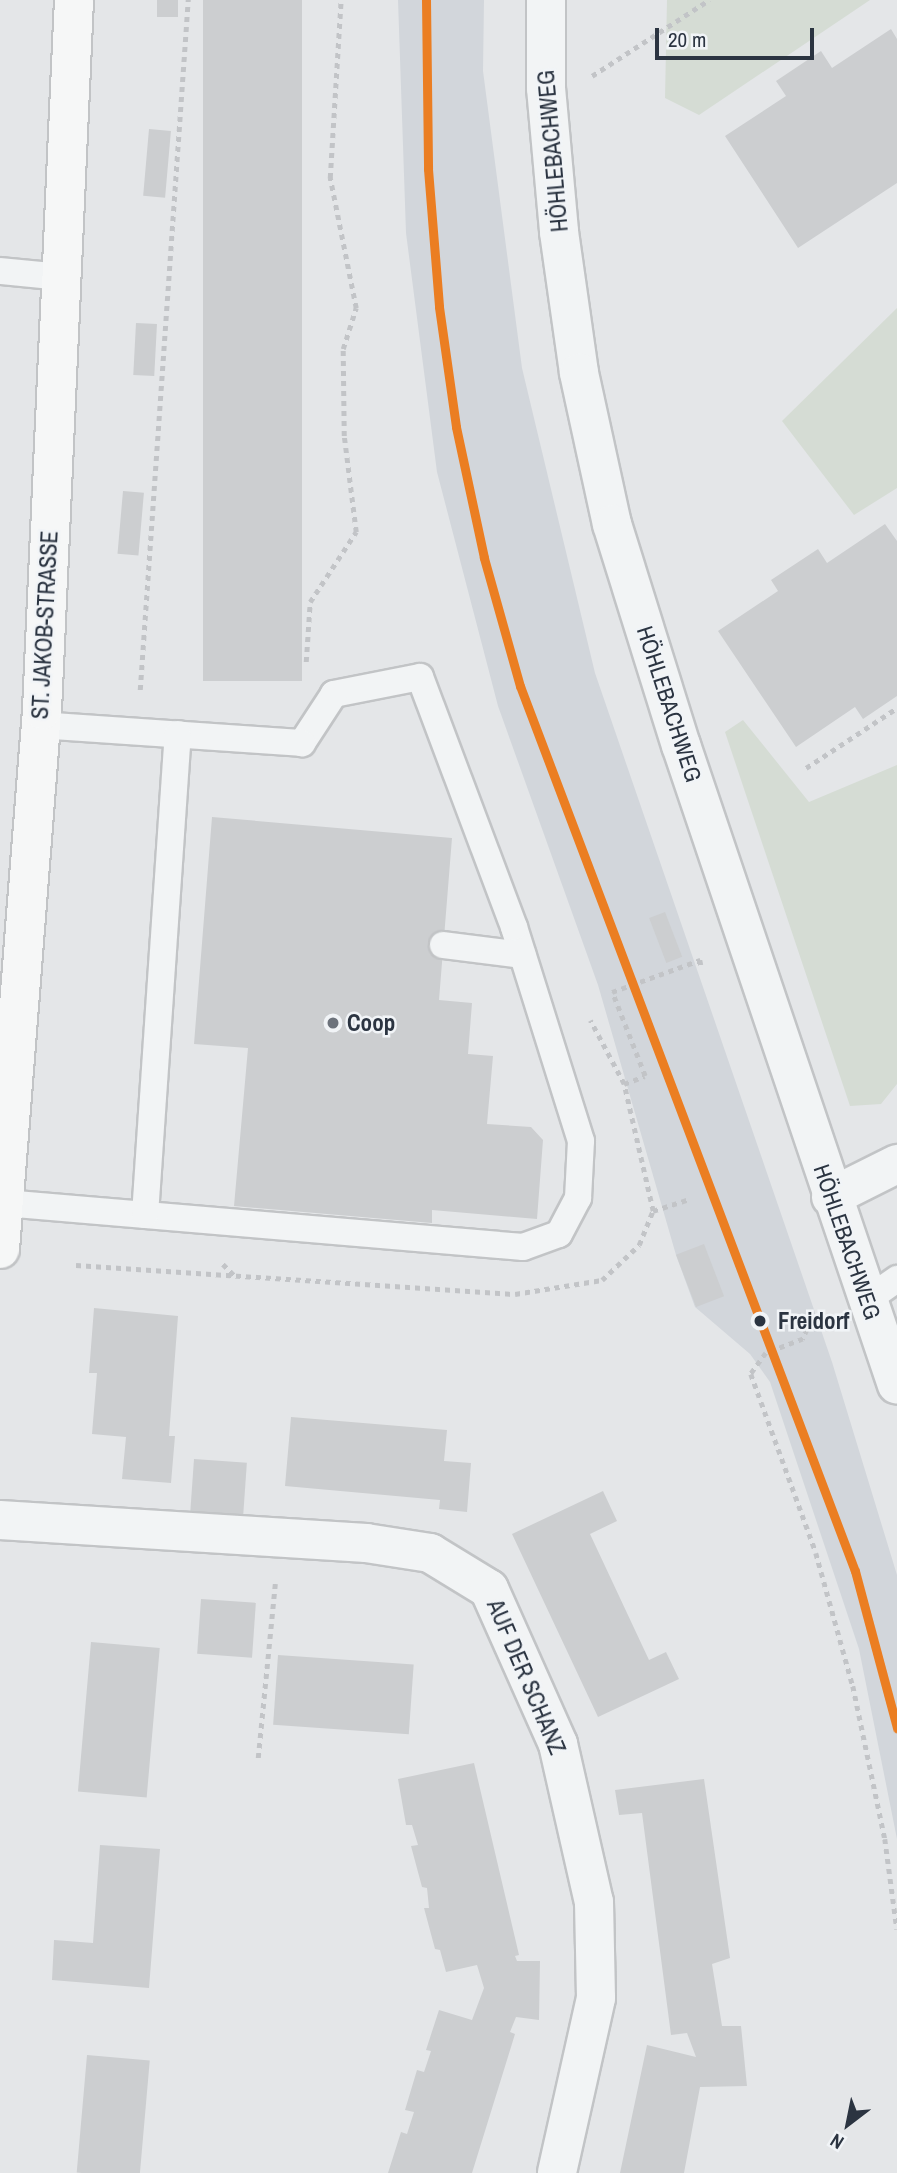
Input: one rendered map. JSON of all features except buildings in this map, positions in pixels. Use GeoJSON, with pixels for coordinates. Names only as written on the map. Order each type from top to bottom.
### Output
{"type":"FeatureCollection","features":[{"type":"Feature","properties":{"kind":"main road","name":"ST. JAKOB-STRASSE"},"geometry":{"type":"LineString","coordinates":[[0,1249],[4,1203],[8,1009],[41,725],[74,0]]}},
{"type":"Feature","properties":{"kind":"street","name":"HÖHLEBACHWEG"},"geometry":{"type":"LineString","coordinates":[[546,0],[548,105],[559,232],[579,373],[612,524],[681,745],[831,1197],[882,1290],[897,1385]]}},
{"type":"Feature","properties":{"kind":"street"},"geometry":{"type":"LineString","coordinates":[[831,1197],[897,1164]]}},
{"type":"Feature","properties":{"kind":"street","name":"AUF DER SCHANZ"},"geometry":{"type":"LineString","coordinates":[[0,1520],[366,1544],[430,1553],[489,1589],[558,1744],[594,1902],[596,1998],[557,2173]]}},
{"type":"Feature","properties":{"kind":"lane"},"geometry":{"type":"LineString","coordinates":[[0,271],[62,276]]}},
{"type":"Feature","properties":{"kind":"lane"},"geometry":{"type":"LineString","coordinates":[[4,1203],[523,1248],[559,1234],[578,1198],[581,1141],[523,954],[419,677],[334,694],[302,743],[41,725]]}},
{"type":"Feature","properties":{"kind":"lane"},"geometry":{"type":"LineString","coordinates":[[145,1215],[178,734]]}},
{"type":"Feature","properties":{"kind":"lane"},"geometry":{"type":"LineString","coordinates":[[443,945],[523,954]]}},
{"type":"Feature","properties":{"kind":"path"},"geometry":{"type":"LineString","coordinates":[[137,731],[188,0]]}},
{"type":"Feature","properties":{"kind":"path"},"geometry":{"type":"LineString","coordinates":[[306,666],[310,602],[356,532],[344,436],[343,349],[356,308],[330,178],[341,0]]}},
{"type":"Feature","properties":{"kind":"path"},"geometry":{"type":"LineString","coordinates":[[548,105],[709,0]]}},
{"type":"Feature","properties":{"kind":"path"},"geometry":{"type":"LineString","coordinates":[[806,768],[897,708]]}},
{"type":"Feature","properties":{"kind":"path"},"geometry":{"type":"LineString","coordinates":[[624,1084],[645,1076],[612,992],[700,960],[704,974]]}},
{"type":"Feature","properties":{"kind":"path"},"geometry":{"type":"LineString","coordinates":[[653,1211],[689,1199]]}},
{"type":"Feature","properties":{"kind":"path"},"geometry":{"type":"LineString","coordinates":[[817,1303],[822,1317]]}},
{"type":"Feature","properties":{"kind":"path"},"geometry":{"type":"LineString","coordinates":[[811,1320],[803,1339],[766,1353],[751,1374],[816,1553],[853,1686],[885,1839],[897,1929]]}},
{"type":"Feature","properties":{"kind":"path"},"geometry":{"type":"LineString","coordinates":[[258,1758],[273,1537]]}},
{"type":"Feature","properties":{"kind":"shaded area"},"geometry":{"type":"Polygon","coordinates":[[[398,0],[484,0],[483,71],[522,368],[595,673],[832,1362],[897,1575],[897,1839],[859,1649],[770,1382],[750,1354],[695,1307],[676,1255],[598,985],[498,706],[437,472],[406,233],[398,0]]]}},
{"type":"Feature","properties":{"kind":"shaded area"},"geometry":{"type":"Polygon","coordinates":[[[667,0],[870,0],[699,115],[665,98],[667,0]]]}},
{"type":"Feature","properties":{"kind":"shaded area"},"geometry":{"type":"Polygon","coordinates":[[[897,308],[897,488],[854,515],[782,421],[897,308]]]}},
{"type":"Feature","properties":{"kind":"shaded area"},"geometry":{"type":"Polygon","coordinates":[[[743,720],[809,802],[897,765],[897,1084],[881,1104],[850,1106],[725,732],[743,720]]]}},
{"type":"Feature","properties":{"kind":"transit line"},"geometry":{"type":"LineString","coordinates":[[426,0],[428,169],[439,307],[456,427],[484,558],[520,686],[855,1571],[897,1728]]}},
{"type":"Feature","properties":{"kind":"place","name":"Coop"},"geometry":{"type":"Point","coordinates":[333,1023]}},
{"type":"Feature","properties":{"kind":"place","name":"Freidorf"},"geometry":{"type":"Point","coordinates":[760,1321]}}]}
